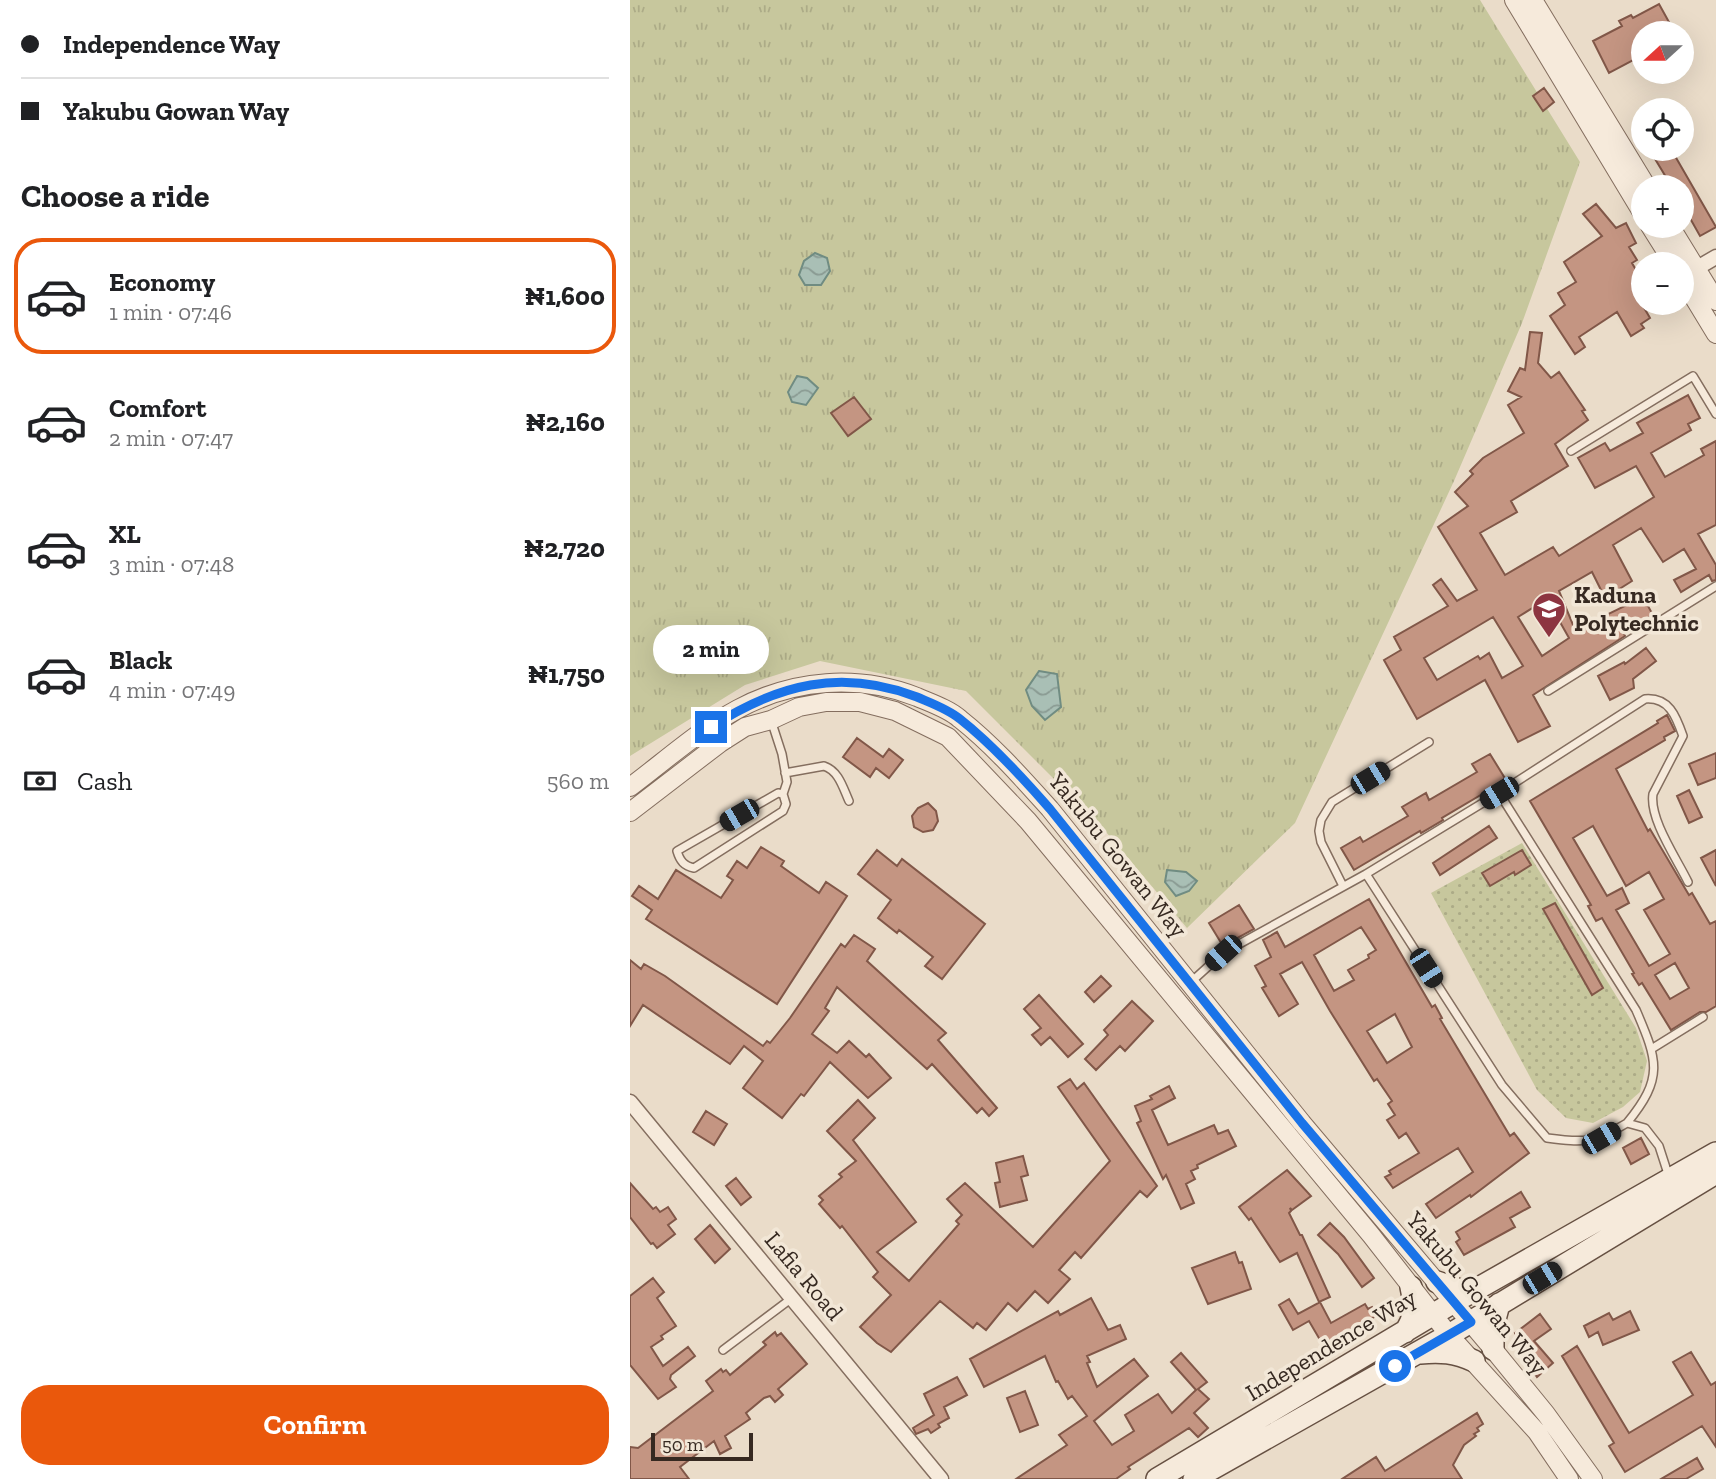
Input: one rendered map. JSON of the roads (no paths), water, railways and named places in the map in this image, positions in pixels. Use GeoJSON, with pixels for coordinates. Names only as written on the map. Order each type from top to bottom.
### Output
{"type":"FeatureCollection","features":[{"type":"Feature","properties":{"kind":"main road","name":"Independence Way"},"geometry":{"type":"LineString","coordinates":[[1157,1479],[1454,1302],[1716,1153]]}},
{"type":"Feature","properties":{"kind":"main road","name":"Independence Way"},"geometry":{"type":"LineString","coordinates":[[1194,1479],[1449,1335],[1716,1172]]}},
{"type":"Feature","properties":{"kind":"main road"},"geometry":{"type":"LineString","coordinates":[[1437,1282],[1460,1290],[1483,1286]]}},
{"type":"Feature","properties":{"kind":"main road"},"geometry":{"type":"LineString","coordinates":[[1405,1332],[1413,1321],[1416,1307],[1411,1287]]}},
{"type":"Feature","properties":{"kind":"main road"},"geometry":{"type":"LineString","coordinates":[[1493,1349],[1493,1327],[1499,1304]]}},
{"type":"Feature","properties":{"kind":"main road"},"geometry":{"type":"LineString","coordinates":[[1418,1353],[1441,1351],[1474,1360]]}},
{"type":"Feature","properties":{"kind":"street"},"geometry":{"type":"LineString","coordinates":[[1514,0],[1631,194]]}},
{"type":"Feature","properties":{"kind":"street"},"geometry":{"type":"LineString","coordinates":[[1533,0],[1640,175]]}},
{"type":"Feature","properties":{"kind":"street"},"geometry":{"type":"LineString","coordinates":[[1694,270],[1716,257]]}},
{"type":"Feature","properties":{"kind":"street"},"geometry":{"type":"LineString","coordinates":[[1694,278],[1716,301]]}},
{"type":"Feature","properties":{"kind":"street"},"geometry":{"type":"LineString","coordinates":[[1694,284],[1716,334]]}},
{"type":"Feature","properties":{"kind":"street","name":"Yakubu Gowan Way"},"geometry":{"type":"LineString","coordinates":[[630,788],[738,709],[793,687],[823,682],[859,682],[897,690],[930,702],[958,717],[1021,776],[1050,809],[1302,1123],[1493,1349],[1593,1479]]}},
{"type":"Feature","properties":{"kind":"street","name":"Yakubu Gowan Way"},"geometry":{"type":"LineString","coordinates":[[630,812],[745,727],[771,720],[799,706],[826,702],[860,702],[895,711],[948,737],[1028,821],[1103,915],[1223,1055],[1449,1335],[1537,1432],[1569,1479]]}},
{"type":"Feature","properties":{"kind":"street"},"geometry":{"type":"LineString","coordinates":[[1103,915],[1120,898]]}},
{"type":"Feature","properties":{"kind":"street","name":"Lafia Road"},"geometry":{"type":"LineString","coordinates":[[630,1102],[941,1479]]}},
{"type":"Feature","properties":{"kind":"lane"},"geometry":{"type":"LineString","coordinates":[[1571,451],[1693,376],[1716,414]]}},
{"type":"Feature","properties":{"kind":"lane"},"geometry":{"type":"LineString","coordinates":[[1548,691],[1716,586]]}},
{"type":"Feature","properties":{"kind":"lane"},"geometry":{"type":"LineString","coordinates":[[1191,982],[1223,953],[1366,874],[1645,699],[1656,698],[1667,705],[1683,736],[1653,794],[1652,804],[1688,882]]}},
{"type":"Feature","properties":{"kind":"lane"},"geometry":{"type":"LineString","coordinates":[[771,720],[782,754],[787,782],[783,794],[786,804],[783,811],[694,868],[681,861],[677,851],[778,793],[783,794]]}},
{"type":"Feature","properties":{"kind":"lane"},"geometry":{"type":"LineString","coordinates":[[1343,886],[1321,842],[1319,831],[1326,811],[1332,802],[1429,742]]}},
{"type":"Feature","properties":{"kind":"lane"},"geometry":{"type":"LineString","coordinates":[[785,773],[824,766],[829,768],[836,774],[849,801]]}},
{"type":"Feature","properties":{"kind":"lane"},"geometry":{"type":"LineString","coordinates":[[1366,874],[1502,1085],[1547,1138],[1579,1143],[1601,1138],[1627,1123],[1644,1102],[1651,1083],[1655,1065],[1653,1048],[1636,1010],[1499,793]]}},
{"type":"Feature","properties":{"kind":"lane"},"geometry":{"type":"LineString","coordinates":[[1653,1048],[1703,1017]]}},
{"type":"Feature","properties":{"kind":"lane"},"geometry":{"type":"LineString","coordinates":[[1627,1123],[1645,1128],[1659,1146],[1670,1181]]}},
{"type":"Feature","properties":{"kind":"lane"},"geometry":{"type":"LineString","coordinates":[[723,1350],[793,1298]]}},
{"type":"Feature","properties":{"kind":"water"},"geometry":{"type":"Polygon","coordinates":[[[815,253],[827,258],[830,271],[821,285],[805,285],[799,275],[804,261],[815,253]]]}},
{"type":"Feature","properties":{"kind":"water"},"geometry":{"type":"Polygon","coordinates":[[[797,376],[807,378],[818,388],[806,405],[792,402],[788,392],[797,376]]]}},
{"type":"Feature","properties":{"kind":"water"},"geometry":{"type":"Polygon","coordinates":[[[1039,671],[1057,674],[1061,707],[1045,720],[1032,706],[1026,690],[1039,671]]]}},
{"type":"Feature","properties":{"kind":"water"},"geometry":{"type":"Polygon","coordinates":[[[1167,870],[1186,872],[1197,881],[1189,891],[1176,896],[1165,882],[1167,870]]]}},
{"type":"Feature","properties":{"kind":"place","name":"Kaduna Polytechnic"},"geometry":{"type":"Point","coordinates":[1549,639]}}]}
